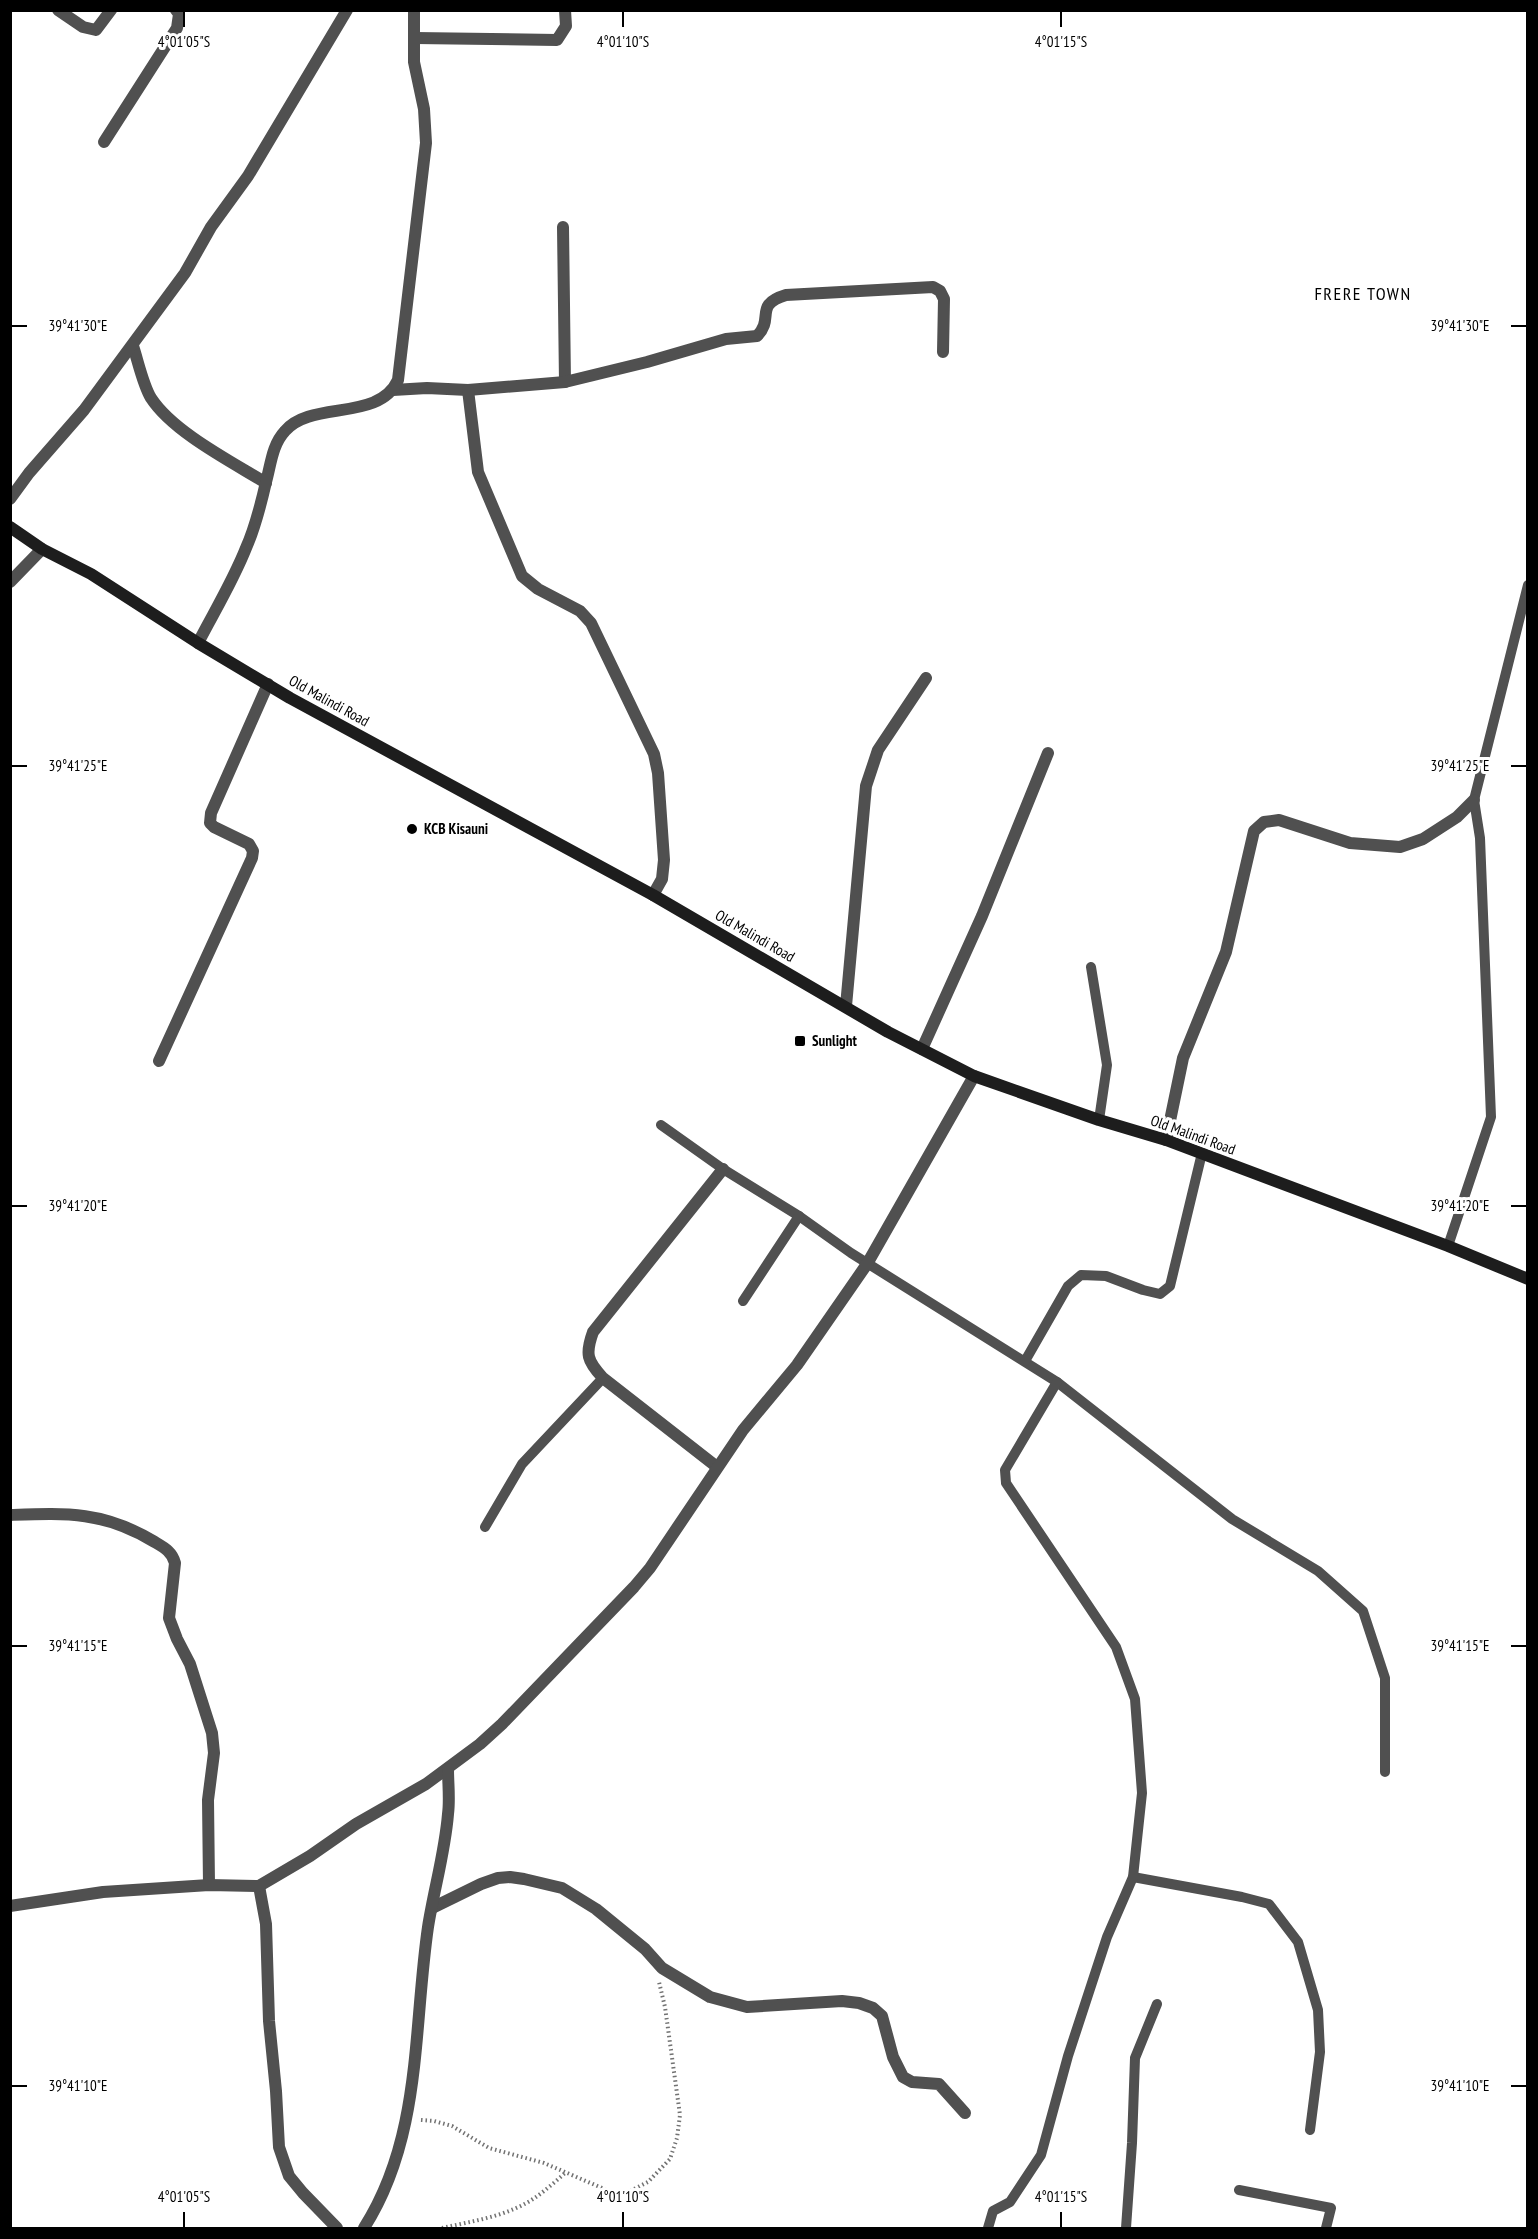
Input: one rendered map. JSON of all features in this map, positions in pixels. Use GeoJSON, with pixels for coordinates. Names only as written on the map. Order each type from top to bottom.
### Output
{"type":"FeatureCollection","features":[{"type":"Feature","properties":{"kind":"main road","name":"Old Malindi Road"},"geometry":{"type":"LineString","coordinates":[[10,527],[42,549],[91,574],[198,643],[268,684],[653,896],[888,1032],[974,1076],[1202,1153],[1448,1246],[1527,1279]]}},
{"type":"Feature","properties":{"kind":"street"},"geometry":{"type":"LineString","coordinates":[[58,10],[83,27],[96,30],[111,10]]}},
{"type":"Feature","properties":{"kind":"street"},"geometry":{"type":"LineString","coordinates":[[104,142],[177,28],[179,14],[177,10]]}},
{"type":"Feature","properties":{"kind":"street"},"geometry":{"type":"LineString","coordinates":[[10,500],[29,473],[84,410],[185,273],[211,227],[248,176],[347,10]]}},
{"type":"Feature","properties":{"kind":"street"},"geometry":{"type":"LineString","coordinates":[[198,643],[246,548],[266,483],[272,453],[279,439],[291,424],[303,419],[382,399],[393,390],[398,380],[426,143],[424,109],[414,62],[414,10]]}},
{"type":"Feature","properties":{"kind":"street"},"geometry":{"type":"LineString","coordinates":[[415,39],[556,40],[566,26],[566,10]]}},
{"type":"Feature","properties":{"kind":"street"},"geometry":{"type":"LineString","coordinates":[[563,227],[565,382]]}},
{"type":"Feature","properties":{"kind":"street"},"geometry":{"type":"LineString","coordinates":[[393,390],[427,388],[468,390],[565,382],[647,362],[726,339],[757,336],[764,325],[768,304],[771,300],[786,295],[933,287],[940,291],[944,299],[943,352]]}},
{"type":"Feature","properties":{"kind":"street"},"geometry":{"type":"LineString","coordinates":[[132,346],[150,398],[167,416],[187,433],[266,483]]}},
{"type":"Feature","properties":{"kind":"street"},"geometry":{"type":"LineString","coordinates":[[468,390],[478,472],[522,576],[538,589],[580,611],[591,623],[654,754],[658,773],[664,860],[662,879],[653,896]]}},
{"type":"Feature","properties":{"kind":"street"},"geometry":{"type":"LineString","coordinates":[[10,582],[42,549]]}},
{"type":"Feature","properties":{"kind":"street"},"geometry":{"type":"LineString","coordinates":[[846,1006],[866,786],[878,750],[926,678]]}},
{"type":"Feature","properties":{"kind":"street"},"geometry":{"type":"LineString","coordinates":[[159,1061],[252,858],[253,851],[249,844],[210,823],[211,813],[268,684]]}},
{"type":"Feature","properties":{"kind":"street"},"geometry":{"type":"LineString","coordinates":[[922,1049],[982,916],[1048,753]]}},
{"type":"Feature","properties":{"kind":"street"},"geometry":{"type":"LineString","coordinates":[[1166,1140],[1183,1058],[1226,951],[1254,831],[1264,822],[1279,820],[1350,843],[1400,847],[1423,839],[1457,818],[1474,800]]}},
{"type":"Feature","properties":{"kind":"street"},"geometry":{"type":"LineString","coordinates":[[10,1906],[94,1893],[208,1885],[259,1886],[310,1856],[356,1824],[426,1784],[502,1724],[650,1568],[717,1467],[796,1365],[867,1264],[974,1076]]}},
{"type":"Feature","properties":{"kind":"street"},"geometry":{"type":"LineString","coordinates":[[717,1467],[603,1378],[592,1366],[587,1355],[588,1344],[593,1332],[723,1169]]}},
{"type":"Feature","properties":{"kind":"street"},"geometry":{"type":"LineString","coordinates":[[10,1515],[58,1513],[101,1517],[140,1533],[166,1549],[173,1557],[175,1563],[170,1618],[177,1639],[190,1664],[212,1733],[214,1753],[208,1800],[208,1885]]}},
{"type":"Feature","properties":{"kind":"street"},"geometry":{"type":"LineString","coordinates":[[364,2229],[395,2164],[408,2118],[432,1908],[449,1813],[448,1768]]}},
{"type":"Feature","properties":{"kind":"street"},"geometry":{"type":"LineString","coordinates":[[432,1908],[498,1878],[510,1877],[542,1882],[562,1888],[596,1910],[645,1949],[663,1968],[710,1997],[747,2007],[760,2008],[842,2001],[864,2004],[882,2016],[893,2057],[903,2077],[912,2082],[939,2084],[965,2113]]}},
{"type":"Feature","properties":{"kind":"street"},"geometry":{"type":"LineString","coordinates":[[259,1886],[266,1924],[269,2021],[279,2147],[289,2176],[337,2229]]}},
{"type":"Feature","properties":{"kind":"lane"},"geometry":{"type":"LineString","coordinates":[[1448,1246],[1491,1117],[1480,838],[1474,800],[1527,585]]}},
{"type":"Feature","properties":{"kind":"lane"},"geometry":{"type":"LineString","coordinates":[[1091,967],[1107,1065],[1099,1120]]}},
{"type":"Feature","properties":{"kind":"lane"},"geometry":{"type":"LineString","coordinates":[[661,1125],[867,1264],[1057,1382],[1232,1519],[1318,1570],[1362,1611],[1385,1678],[1385,1772]]}},
{"type":"Feature","properties":{"kind":"lane"},"geometry":{"type":"LineString","coordinates":[[1025,1361],[1068,1286],[1081,1275],[1106,1276],[1160,1294],[1170,1286],[1202,1153]]}},
{"type":"Feature","properties":{"kind":"lane"},"geometry":{"type":"LineString","coordinates":[[743,1301],[799,1216]]}},
{"type":"Feature","properties":{"kind":"lane"},"geometry":{"type":"LineString","coordinates":[[485,1527],[522,1464],[603,1378]]}},
{"type":"Feature","properties":{"kind":"lane"},"geometry":{"type":"LineString","coordinates":[[988,2229],[993,2211],[1010,2202],[1041,2155],[1068,2056],[1103,1948],[1133,1876],[1142,1793],[1135,1700],[1116,1647],[1006,1483],[1005,1470],[1057,1382]]}},
{"type":"Feature","properties":{"kind":"lane"},"geometry":{"type":"LineString","coordinates":[[1133,1876],[1242,1896],[1269,1904],[1298,1942],[1318,2010],[1320,2052],[1310,2130]]}},
{"type":"Feature","properties":{"kind":"lane"},"geometry":{"type":"LineString","coordinates":[[1125,2229],[1132,2143],[1135,2058],[1156,2004]]}},
{"type":"Feature","properties":{"kind":"lane"},"geometry":{"type":"LineString","coordinates":[[1239,2190],[1331,2208],[1326,2229]]}},
{"type":"Feature","properties":{"kind":"path"},"geometry":{"type":"LineString","coordinates":[[408,2118],[434,2121],[452,2127],[489,2148],[544,2163],[616,2194],[626,2193],[648,2182],[670,2159],[677,2138],[680,2115],[665,2007],[658,1984],[663,1968]]}},
{"type":"Feature","properties":{"kind":"path"},"geometry":{"type":"LineString","coordinates":[[442,2229],[514,2209],[536,2198],[565,2173]]}},
{"type":"Feature","properties":{"kind":"place","name":"KCB Kisauni"},"geometry":{"type":"Point","coordinates":[412,829]}},
{"type":"Feature","properties":{"kind":"place","name":"Sunlight"},"geometry":{"type":"Point","coordinates":[800,1041]}},
{"type":"Feature","properties":{"kind":"district","name":"FRERE TOWN"},"geometry":{"type":"Point","coordinates":[1363,294]}}]}
